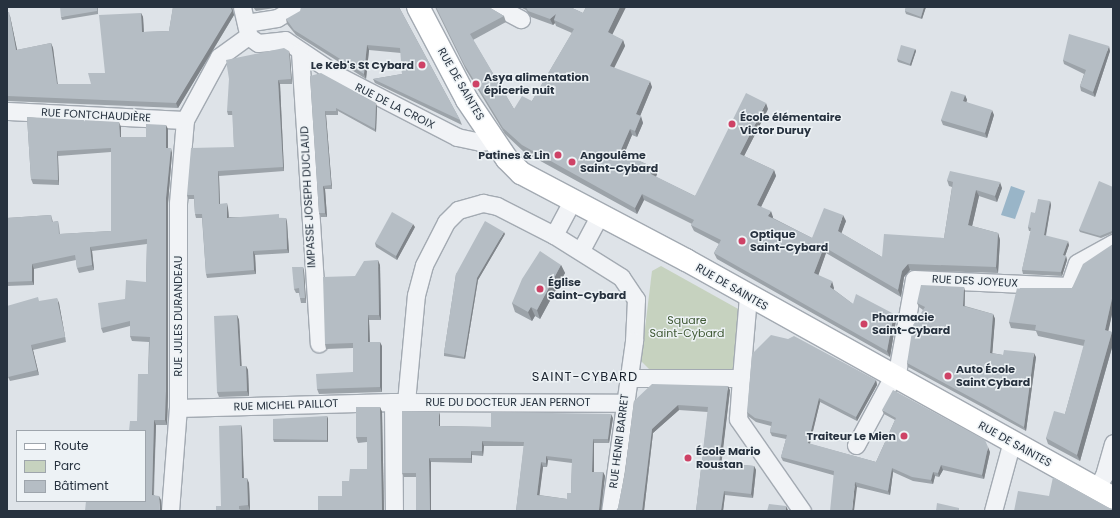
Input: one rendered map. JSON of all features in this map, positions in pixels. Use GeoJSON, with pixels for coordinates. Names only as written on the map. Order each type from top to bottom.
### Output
{"type":"FeatureCollection","features":[{"type":"Feature","properties":{"kind":"main road","name":"RUE DE SAINTES"},"geometry":{"type":"LineString","coordinates":[[418,7],[467,100],[495,140],[521,173],[893,375],[1104,494]]}},
{"type":"Feature","properties":{"kind":"street"},"geometry":{"type":"LineString","coordinates":[[185,120],[219,57],[245,22],[277,18],[296,7]]}},
{"type":"Feature","properties":{"kind":"street"},"geometry":{"type":"LineString","coordinates":[[498,7],[521,19]]}},
{"type":"Feature","properties":{"kind":"street"},"geometry":{"type":"LineString","coordinates":[[245,22],[258,43],[285,40],[277,18]]}},
{"type":"Feature","properties":{"kind":"street","name":"RUE DE LA CROIX"},"geometry":{"type":"LineString","coordinates":[[285,40],[300,52],[394,107],[456,137],[480,142],[495,140]]}},
{"type":"Feature","properties":{"kind":"street","name":"IMPASSE JOSEPH DUCLAUD"},"geometry":{"type":"LineString","coordinates":[[300,52],[319,343]]}},
{"type":"Feature","properties":{"kind":"street","name":"RUE FONTCHAUDIÈRE"},"geometry":{"type":"LineString","coordinates":[[7,111],[185,120]]}},
{"type":"Feature","properties":{"kind":"street","name":"RUE JULES DURANDEAU"},"geometry":{"type":"LineString","coordinates":[[170,511],[178,408],[178,203],[185,120]]}},
{"type":"Feature","properties":{"kind":"street"},"geometry":{"type":"LineString","coordinates":[[554,235],[572,201]]}},
{"type":"Feature","properties":{"kind":"street"},"geometry":{"type":"LineString","coordinates":[[394,511],[400,402],[416,295],[424,265],[446,222],[458,210],[483,203],[498,206],[581,250],[599,216]]}},
{"type":"Feature","properties":{"kind":"street","name":"RUE DES JOYEUX"},"geometry":{"type":"LineString","coordinates":[[893,375],[898,367],[914,279],[1069,286],[1077,262],[1113,243]]}},
{"type":"Feature","properties":{"kind":"street","name":"RUE HENRI BARRET"},"geometry":{"type":"LineString","coordinates":[[581,250],[622,277],[636,299],[628,378],[623,403],[610,511]]}},
{"type":"Feature","properties":{"kind":"street"},"geometry":{"type":"LineString","coordinates":[[748,297],[738,420],[802,511]]}},
{"type":"Feature","properties":{"kind":"street"},"geometry":{"type":"LineString","coordinates":[[856,445],[893,375]]}},
{"type":"Feature","properties":{"kind":"street"},"geometry":{"type":"LineString","coordinates":[[628,378],[741,378]]}},
{"type":"Feature","properties":{"kind":"street","name":"RUE MICHEL PAILLOT"},"geometry":{"type":"LineString","coordinates":[[178,408],[400,402]]}},
{"type":"Feature","properties":{"kind":"street","name":"RUE DU DOCTEUR JEAN PERNOT"},"geometry":{"type":"LineString","coordinates":[[400,402],[623,403]]}},
{"type":"Feature","properties":{"kind":"street"},"geometry":{"type":"LineString","coordinates":[[993,511],[1006,454],[1012,441]]}},
{"type":"Feature","properties":{"kind":"street"},"geometry":{"type":"LineString","coordinates":[[1104,494],[1104,475],[1113,443]]}},
{"type":"Feature","properties":{"kind":"green space","name":"Square Saint-Cybard"},"geometry":{"type":"Polygon","coordinates":[[[661,266],[740,310],[733,369],[649,369],[641,361],[652,271],[661,266]]]}},
{"type":"Feature","properties":{"kind":"water"},"geometry":{"type":"Polygon","coordinates":[[[1011,186],[1025,191],[1015,219],[1001,215],[1011,186]]]}},
{"type":"Feature","properties":{"kind":"building"},"geometry":{"type":"Polygon","coordinates":[[[60,7],[97,7],[97,11],[61,17],[60,7]]]}},
{"type":"Feature","properties":{"kind":"building"},"geometry":{"type":"Polygon","coordinates":[[[173,7],[231,7],[232,11],[176,103],[7,96],[7,12],[9,12],[16,50],[51,43],[57,84],[91,84],[88,73],[105,73],[99,15],[141,13],[142,32],[169,31],[173,7]]]}},
{"type":"Feature","properties":{"kind":"building"},"geometry":{"type":"Polygon","coordinates":[[[301,7],[399,7],[460,120],[373,79],[402,74],[400,48],[367,45],[364,74],[294,30],[286,19],[300,11],[301,7]]]}},
{"type":"Feature","properties":{"kind":"building"},"geometry":{"type":"Polygon","coordinates":[[[436,7],[489,7],[504,16],[470,34],[514,109],[522,96],[532,101],[574,29],[554,20],[556,14],[550,19],[528,11],[526,7],[570,7],[583,13],[586,7],[620,7],[608,32],[623,40],[610,66],[650,81],[636,114],[641,116],[635,131],[630,129],[620,152],[655,168],[651,174],[695,196],[746,93],[766,103],[740,154],[774,170],[757,205],[771,211],[768,216],[812,238],[824,208],[843,215],[838,231],[882,257],[884,234],[944,238],[953,182],[947,180],[950,171],[1000,182],[995,196],[976,190],[968,225],[998,233],[996,267],[908,264],[902,271],[898,290],[824,247],[814,273],[832,281],[830,287],[853,304],[856,294],[894,314],[887,351],[714,253],[721,240],[691,225],[694,220],[642,194],[635,208],[522,145],[503,128],[464,64],[436,7]]]}},
{"type":"Feature","properties":{"kind":"building"},"geometry":{"type":"Polygon","coordinates":[[[906,7],[924,7],[921,17],[905,11],[906,7]]]}},
{"type":"Feature","properties":{"kind":"building"},"geometry":{"type":"Polygon","coordinates":[[[1069,34],[1109,46],[1093,92],[1080,86],[1086,70],[1063,60],[1069,34]]]}},
{"type":"Feature","properties":{"kind":"building"},"geometry":{"type":"Polygon","coordinates":[[[901,45],[915,49],[910,64],[897,59],[901,45]]]}},
{"type":"Feature","properties":{"kind":"building"},"geometry":{"type":"Polygon","coordinates":[[[284,48],[289,51],[291,79],[278,80],[283,167],[218,171],[219,204],[227,203],[227,218],[279,214],[279,218],[286,218],[287,249],[253,251],[254,270],[206,274],[202,214],[195,214],[194,195],[187,195],[191,148],[234,147],[232,111],[227,111],[229,79],[226,60],[284,48]]]}},
{"type":"Feature","properties":{"kind":"building"},"geometry":{"type":"Polygon","coordinates":[[[321,73],[376,103],[375,129],[336,108],[336,111],[325,111],[331,185],[323,186],[325,213],[319,213],[310,76],[321,73]]]}},
{"type":"Feature","properties":{"kind":"building"},"geometry":{"type":"Polygon","coordinates":[[[951,91],[965,95],[963,101],[992,110],[985,133],[941,120],[951,91]]]}},
{"type":"Feature","properties":{"kind":"building"},"geometry":{"type":"Polygon","coordinates":[[[27,117],[119,122],[120,137],[146,137],[146,124],[166,125],[166,148],[171,148],[166,198],[165,420],[154,420],[152,495],[159,496],[160,511],[85,511],[86,502],[146,502],[146,430],[129,430],[130,421],[137,421],[138,374],[148,374],[150,337],[130,336],[130,321],[101,328],[98,303],[125,299],[126,280],[146,282],[147,239],[90,247],[92,265],[77,268],[75,255],[32,264],[32,281],[7,282],[7,218],[51,215],[52,222],[58,221],[59,234],[111,231],[111,148],[57,151],[58,180],[31,179],[27,117]]]}},
{"type":"Feature","properties":{"kind":"building"},"geometry":{"type":"Polygon","coordinates":[[[1099,181],[1113,187],[1113,229],[1112,231],[1100,236],[1079,230],[1099,181]]]}},
{"type":"Feature","properties":{"kind":"building"},"geometry":{"type":"Polygon","coordinates":[[[1038,199],[1050,201],[1044,235],[1068,241],[1063,255],[1066,256],[1061,272],[1022,270],[1031,228],[1028,227],[1031,212],[1035,213],[1038,199]]]}},
{"type":"Feature","properties":{"kind":"building"},"geometry":{"type":"Polygon","coordinates":[[[392,212],[413,224],[396,256],[375,243],[392,212]]]}},
{"type":"Feature","properties":{"kind":"building"},"geometry":{"type":"Polygon","coordinates":[[[485,221],[504,232],[477,278],[464,357],[444,353],[456,274],[485,221]]]}},
{"type":"Feature","properties":{"kind":"building"},"geometry":{"type":"Polygon","coordinates":[[[1113,244],[1113,294],[1105,330],[1112,332],[1077,455],[1046,438],[1054,411],[1065,414],[1085,340],[1035,330],[1036,325],[1009,322],[1017,288],[1072,288],[1083,264],[1113,244]]]}},
{"type":"Feature","properties":{"kind":"building","name":"Église Saint-Cybard"},"geometry":{"type":"Polygon","coordinates":[[[540,251],[561,265],[537,310],[531,307],[528,312],[512,303],[522,279],[540,251]]]}},
{"type":"Feature","properties":{"kind":"building"},"geometry":{"type":"Polygon","coordinates":[[[378,260],[379,315],[368,315],[368,342],[380,342],[380,387],[317,389],[316,374],[353,372],[353,343],[325,344],[323,277],[355,276],[364,261],[378,260]]]}},
{"type":"Feature","properties":{"kind":"building"},"geometry":{"type":"Polygon","coordinates":[[[292,267],[303,267],[305,298],[300,298],[299,288],[294,289],[292,267]]]}},
{"type":"Feature","properties":{"kind":"building"},"geometry":{"type":"Polygon","coordinates":[[[921,285],[964,287],[963,306],[993,314],[990,353],[1003,355],[1004,350],[1034,353],[1024,427],[907,363],[913,325],[925,307],[917,303],[921,285]]]}},
{"type":"Feature","properties":{"kind":"building"},"geometry":{"type":"Polygon","coordinates":[[[38,297],[39,301],[57,298],[65,337],[31,345],[37,370],[8,377],[7,306],[38,297]]]}},
{"type":"Feature","properties":{"kind":"building"},"geometry":{"type":"Polygon","coordinates":[[[237,315],[240,366],[246,366],[247,391],[217,392],[214,316],[237,315]]]}},
{"type":"Feature","properties":{"kind":"building"},"geometry":{"type":"Polygon","coordinates":[[[771,335],[788,339],[794,336],[876,380],[856,417],[819,398],[808,443],[876,462],[896,418],[882,410],[893,390],[985,440],[988,447],[982,475],[941,465],[938,473],[933,472],[931,480],[912,477],[892,468],[888,491],[855,482],[852,511],[830,511],[834,471],[781,457],[787,435],[770,432],[772,422],[755,418],[747,412],[752,354],[771,335]]]}},
{"type":"Feature","properties":{"kind":"building"},"geometry":{"type":"Polygon","coordinates":[[[652,384],[728,386],[719,463],[754,466],[751,494],[724,491],[721,511],[696,511],[708,407],[678,405],[652,429],[642,511],[616,511],[618,508],[625,472],[634,401],[652,384]]]}},
{"type":"Feature","properties":{"kind":"building"},"geometry":{"type":"Polygon","coordinates":[[[356,407],[380,407],[382,511],[318,511],[318,496],[342,496],[342,481],[349,481],[350,469],[367,469],[367,437],[356,437],[356,407]]]}},
{"type":"Feature","properties":{"kind":"building"},"geometry":{"type":"Polygon","coordinates":[[[402,411],[439,412],[439,426],[491,427],[491,412],[611,414],[608,439],[593,439],[592,472],[603,472],[599,510],[601,511],[516,511],[524,442],[482,441],[482,451],[471,451],[471,458],[429,458],[430,511],[416,511],[416,473],[402,473],[402,411]],[[546,456],[546,463],[541,462],[537,495],[567,499],[567,493],[571,493],[572,459],[546,456]]]}},
{"type":"Feature","properties":{"kind":"building"},"geometry":{"type":"Polygon","coordinates":[[[327,416],[327,440],[273,439],[273,419],[327,416]]]}},
{"type":"Feature","properties":{"kind":"building"},"geometry":{"type":"Polygon","coordinates":[[[241,425],[242,478],[247,478],[248,505],[239,506],[239,511],[216,511],[216,506],[221,506],[219,426],[241,425]]]}},
{"type":"Feature","properties":{"kind":"building"},"geometry":{"type":"Polygon","coordinates":[[[1053,477],[1113,511],[1014,511],[1018,491],[1049,496],[1053,477]]]}},
{"type":"Feature","properties":{"kind":"building"},"geometry":{"type":"Polygon","coordinates":[[[937,503],[959,508],[959,511],[936,511],[937,503]]]}},
{"type":"Feature","properties":{"kind":"building"},"geometry":{"type":"Polygon","coordinates":[[[769,504],[786,506],[786,511],[767,511],[769,504]]]}},
{"type":"Feature","properties":{"kind":"place","name":"Le Keb's St Cybard"},"geometry":{"type":"Point","coordinates":[422,65]}},
{"type":"Feature","properties":{"kind":"place","name":"Asya alimentation épicerie nuit"},"geometry":{"type":"Point","coordinates":[476,84]}},
{"type":"Feature","properties":{"kind":"place","name":"École élémentaire Victor Duruy"},"geometry":{"type":"Point","coordinates":[732,124]}},
{"type":"Feature","properties":{"kind":"place","name":"Patines & Lin"},"geometry":{"type":"Point","coordinates":[558,155]}},
{"type":"Feature","properties":{"kind":"place","name":"Angoulême Saint-Cybard"},"geometry":{"type":"Point","coordinates":[572,162]}},
{"type":"Feature","properties":{"kind":"place","name":"Optique Saint-Cybard"},"geometry":{"type":"Point","coordinates":[742,241]}},
{"type":"Feature","properties":{"kind":"place","name":"Église Saint-Cybard"},"geometry":{"type":"Point","coordinates":[540,289]}},
{"type":"Feature","properties":{"kind":"place","name":"Pharmacie Saint-Cybard"},"geometry":{"type":"Point","coordinates":[864,324]}},
{"type":"Feature","properties":{"kind":"place","name":"Auto École Saint Cybard"},"geometry":{"type":"Point","coordinates":[948,376]}},
{"type":"Feature","properties":{"kind":"place","name":"Traiteur Le Mien"},"geometry":{"type":"Point","coordinates":[904,436]}},
{"type":"Feature","properties":{"kind":"place","name":"École Mario Roustan"},"geometry":{"type":"Point","coordinates":[688,458]}},
{"type":"Feature","properties":{"kind":"district","name":"SAINT-CYBARD"},"geometry":{"type":"Point","coordinates":[585,377]}}]}
